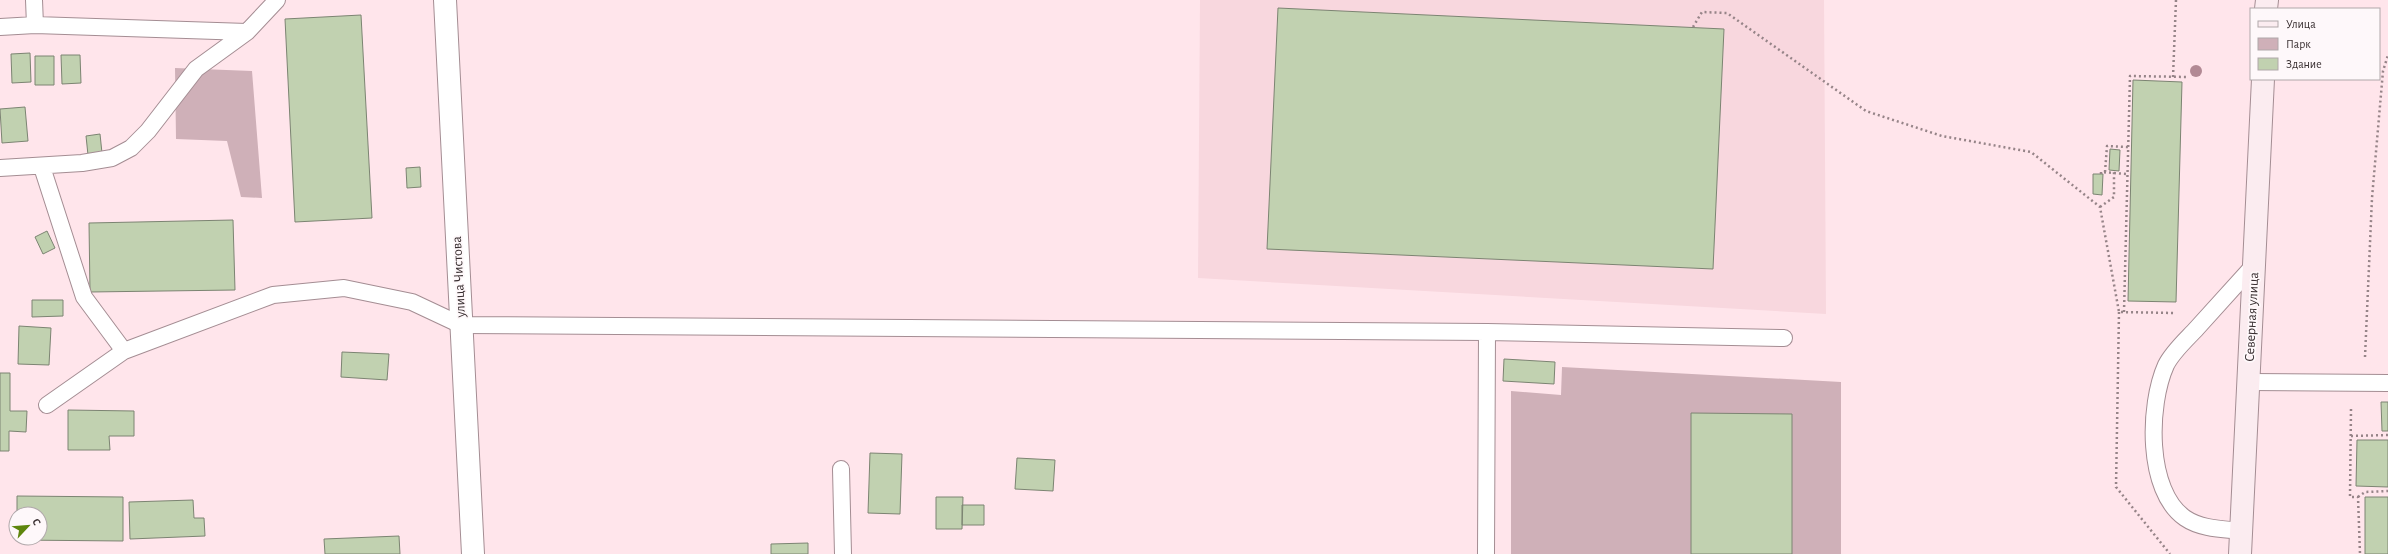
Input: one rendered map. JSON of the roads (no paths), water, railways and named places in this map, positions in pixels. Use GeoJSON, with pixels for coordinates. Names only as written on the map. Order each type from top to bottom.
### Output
{"type":"FeatureCollection","features":[{"type":"Feature","properties":{"kind":"main road","name":"Северная улица"},"geometry":{"type":"LineString","coordinates":[[2240,554],[2263,80]]}},
{"type":"Feature","properties":{"kind":"street","name":"улица Чистова"},"geometry":{"type":"LineString","coordinates":[[446,0],[473,554]]}},
{"type":"Feature","properties":{"kind":"lane"},"geometry":{"type":"LineString","coordinates":[[34,0],[35,25]]}},
{"type":"Feature","properties":{"kind":"lane"},"geometry":{"type":"LineString","coordinates":[[0,168],[42,167],[112,158],[131,148],[148,131],[196,69],[247,32],[277,0]]}},
{"type":"Feature","properties":{"kind":"lane"},"geometry":{"type":"LineString","coordinates":[[0,27],[35,25],[247,32]]}},
{"type":"Feature","properties":{"kind":"lane"},"geometry":{"type":"LineString","coordinates":[[42,167],[84,297],[124,351]]}},
{"type":"Feature","properties":{"kind":"lane"},"geometry":{"type":"LineString","coordinates":[[2241,531],[2202,525],[2186,518],[2173,506],[2163,488],[2157,470],[2154,451],[2156,403],[2160,382],[2167,364],[2209,314],[2254,265]]}},
{"type":"Feature","properties":{"kind":"lane"},"geometry":{"type":"LineString","coordinates":[[47,405],[124,351],[273,295],[344,288],[412,302],[461,325],[1486,332],[1784,338]]}},
{"type":"Feature","properties":{"kind":"lane"},"geometry":{"type":"LineString","coordinates":[[1486,332],[1486,554]]}},
{"type":"Feature","properties":{"kind":"lane"},"geometry":{"type":"LineString","coordinates":[[2249,382],[2388,383]]}},
{"type":"Feature","properties":{"kind":"lane"},"geometry":{"type":"LineString","coordinates":[[841,469],[843,554]]}}]}
